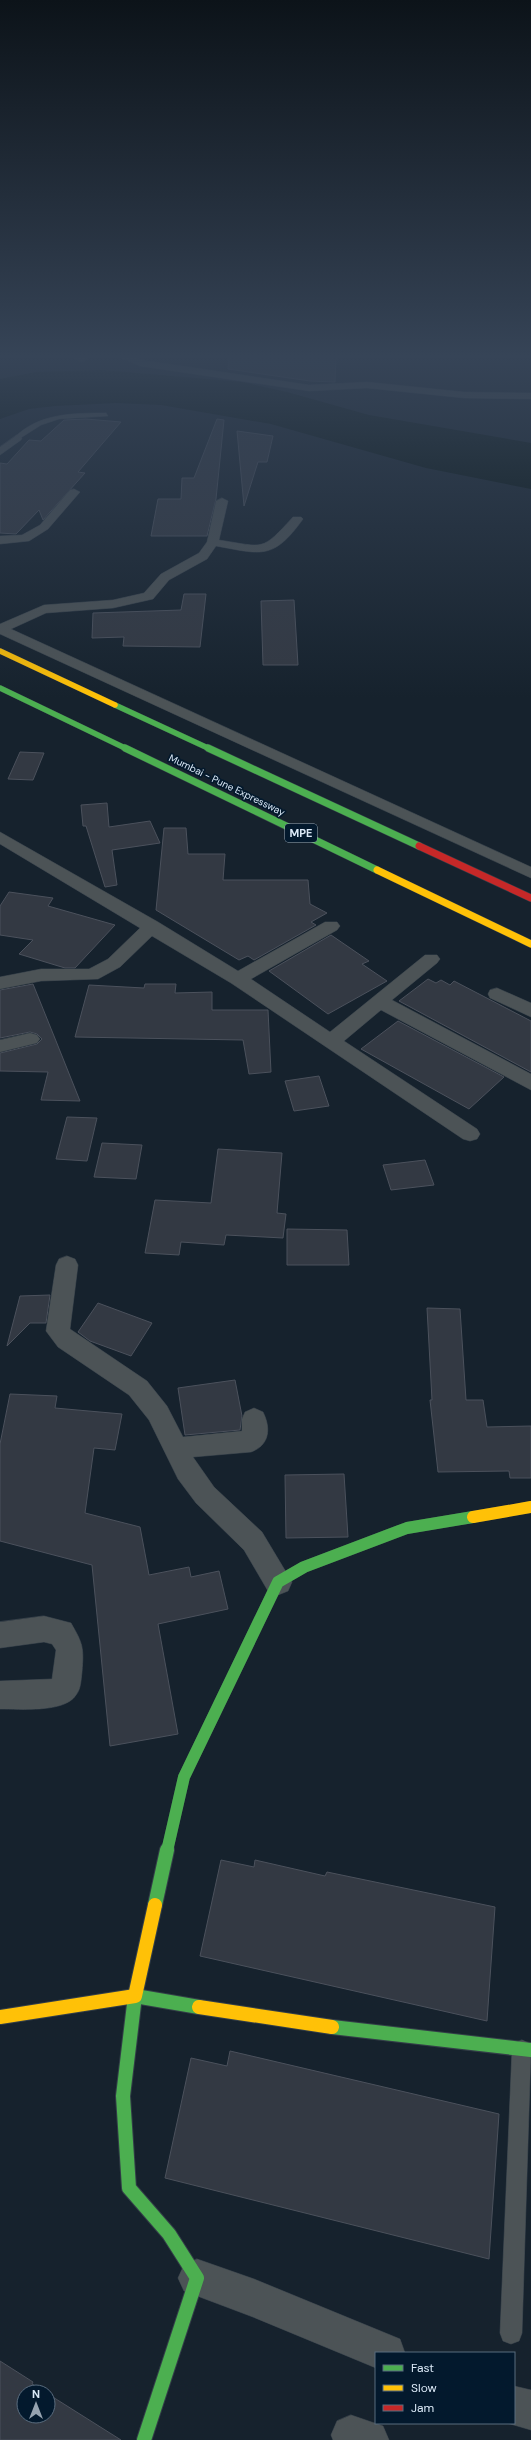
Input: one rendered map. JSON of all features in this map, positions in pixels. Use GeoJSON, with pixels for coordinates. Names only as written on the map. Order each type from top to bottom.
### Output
{"type":"FeatureCollection","features":[{"type":"Feature","properties":{"kind":"main road"},"geometry":{"type":"LineString","coordinates":[[0,651],[531,898]]}},
{"type":"Feature","properties":{"kind":"main road","name":"Mumbai - Pune Expressway"},"geometry":{"type":"LineString","coordinates":[[0,688],[531,944]]}},
{"type":"Feature","properties":{"kind":"main road"},"geometry":{"type":"LineString","coordinates":[[144,2440],[197,2278],[169,2234],[129,2188],[123,2096],[135,1996],[184,1777],[278,1582],[304,1567],[407,1528],[531,1507]]}},
{"type":"Feature","properties":{"kind":"main road"},"geometry":{"type":"LineString","coordinates":[[0,2017],[135,1996],[303,2024],[526,2050]]}},
{"type":"Feature","properties":{"kind":"street"},"geometry":{"type":"LineString","coordinates":[[0,540],[25,538],[44,527],[74,492]]}},
{"type":"Feature","properties":{"kind":"street"},"geometry":{"type":"LineString","coordinates":[[222,501],[213,542],[203,556],[165,577],[148,596],[114,604],[44,609],[0,629],[531,874]]}},
{"type":"Feature","properties":{"kind":"street"},"geometry":{"type":"LineString","coordinates":[[213,542],[260,550],[267,549],[272,546],[296,519]]}},
{"type":"Feature","properties":{"kind":"street"},"geometry":{"type":"LineString","coordinates":[[0,837],[152,926],[238,979],[470,1134]]}},
{"type":"Feature","properties":{"kind":"street"},"geometry":{"type":"LineString","coordinates":[[0,983],[41,975],[92,975],[114,963],[152,926]]}},
{"type":"Feature","properties":{"kind":"street"},"geometry":{"type":"LineString","coordinates":[[238,979],[332,926]]}},
{"type":"Feature","properties":{"kind":"street"},"geometry":{"type":"LineString","coordinates":[[331,1041],[431,959]]}},
{"type":"Feature","properties":{"kind":"street"},"geometry":{"type":"LineString","coordinates":[[497,994],[531,1011]]}},
{"type":"Feature","properties":{"kind":"street"},"geometry":{"type":"LineString","coordinates":[[379,1001],[531,1083]]}},
{"type":"Feature","properties":{"kind":"street"},"geometry":{"type":"LineString","coordinates":[[0,1046],[30,1039]]}},
{"type":"Feature","properties":{"kind":"street"},"geometry":{"type":"LineString","coordinates":[[68,1265],[58,1331],[66,1340],[138,1388],[158,1413],[187,1471],[205,1495],[253,1541],[278,1582]]}},
{"type":"Feature","properties":{"kind":"street"},"geometry":{"type":"LineString","coordinates":[[176,1448],[251,1441],[256,1437],[254,1418]]}},
{"type":"Feature","properties":{"kind":"street"},"geometry":{"type":"LineString","coordinates":[[0,1635],[44,1629],[61,1632],[70,1648],[66,1686],[58,1693],[0,1695]]}},
{"type":"Feature","properties":{"kind":"street"},"geometry":{"type":"LineString","coordinates":[[197,2278],[254,2298],[384,2352]]}},
{"type":"Feature","properties":{"kind":"street"},"geometry":{"type":"LineString","coordinates":[[515,2406],[531,2410]]}},
{"type":"Feature","properties":{"kind":"lane"},"geometry":{"type":"LineString","coordinates":[[511,2333],[526,2050]]}},
{"type":"Feature","properties":{"kind":"shaded area"},"geometry":{"type":"Polygon","coordinates":[[[435,470],[531,470],[531,489],[435,470]]]}},
{"type":"Feature","properties":{"kind":"building"},"geometry":{"type":"Polygon","coordinates":[[[0,470],[80,470],[78,472],[85,473],[43,520],[39,510],[16,534],[0,533],[0,470]]]}},
{"type":"Feature","properties":{"kind":"building"},"geometry":{"type":"Polygon","coordinates":[[[197,470],[219,470],[216,499],[207,536],[151,536],[158,499],[181,499],[182,478],[194,478],[197,470]]]}},
{"type":"Feature","properties":{"kind":"building"},"geometry":{"type":"Polygon","coordinates":[[[241,470],[255,470],[244,506],[241,470]]]}},
{"type":"Feature","properties":{"kind":"building"},"geometry":{"type":"Polygon","coordinates":[[[184,594],[206,594],[200,647],[123,646],[124,637],[92,638],[93,613],[181,610],[184,594]]]}},
{"type":"Feature","properties":{"kind":"building"},"geometry":{"type":"Polygon","coordinates":[[[294,600],[298,665],[263,665],[261,601],[294,600]]]}},
{"type":"Feature","properties":{"kind":"building"},"geometry":{"type":"Polygon","coordinates":[[[20,752],[44,753],[33,780],[8,779],[20,752]]]}},
{"type":"Feature","properties":{"kind":"building"},"geometry":{"type":"Polygon","coordinates":[[[107,803],[109,827],[150,821],[160,843],[112,850],[117,885],[105,887],[86,826],[83,826],[81,805],[107,803]]]}},
{"type":"Feature","properties":{"kind":"building"},"geometry":{"type":"Polygon","coordinates":[[[164,828],[186,828],[188,854],[225,854],[223,880],[308,880],[310,904],[327,913],[311,922],[316,925],[254,960],[248,956],[239,960],[156,910],[164,828]]]}},
{"type":"Feature","properties":{"kind":"building"},"geometry":{"type":"Polygon","coordinates":[[[9,892],[53,898],[48,906],[115,925],[75,968],[65,968],[19,954],[33,940],[0,935],[0,906],[9,892]]]}},
{"type":"Feature","properties":{"kind":"building"},"geometry":{"type":"Polygon","coordinates":[[[331,935],[369,961],[362,964],[387,981],[328,1014],[269,971],[331,935]]]}},
{"type":"Feature","properties":{"kind":"building"},"geometry":{"type":"Polygon","coordinates":[[[428,979],[436,983],[441,980],[450,985],[454,981],[531,1021],[531,1072],[399,1001],[428,979]]]}},
{"type":"Feature","properties":{"kind":"building"},"geometry":{"type":"Polygon","coordinates":[[[33,984],[80,1101],[41,1100],[48,1072],[0,1071],[0,1053],[37,1044],[42,1039],[37,1034],[30,1032],[0,1038],[0,990],[33,984]]]}},
{"type":"Feature","properties":{"kind":"building"},"geometry":{"type":"Polygon","coordinates":[[[145,984],[176,984],[175,993],[212,992],[212,1010],[268,1010],[271,1072],[249,1074],[243,1040],[75,1037],[89,985],[144,988],[145,984]]]}},
{"type":"Feature","properties":{"kind":"building"},"geometry":{"type":"Polygon","coordinates":[[[398,1021],[504,1077],[469,1109],[361,1049],[398,1021]]]}},
{"type":"Feature","properties":{"kind":"building"},"geometry":{"type":"Polygon","coordinates":[[[319,1076],[329,1106],[294,1111],[285,1081],[319,1076]]]}},
{"type":"Feature","properties":{"kind":"building"},"geometry":{"type":"Polygon","coordinates":[[[67,1117],[97,1118],[87,1161],[56,1159],[67,1117]]]}},
{"type":"Feature","properties":{"kind":"building"},"geometry":{"type":"Polygon","coordinates":[[[102,1143],[142,1145],[136,1179],[94,1177],[102,1143]]]}},
{"type":"Feature","properties":{"kind":"building"},"geometry":{"type":"Polygon","coordinates":[[[218,1149],[282,1153],[277,1213],[286,1214],[283,1238],[226,1235],[224,1245],[181,1242],[179,1255],[145,1253],[155,1200],[211,1203],[218,1149]]]}},
{"type":"Feature","properties":{"kind":"building"},"geometry":{"type":"Polygon","coordinates":[[[425,1160],[434,1185],[391,1190],[383,1165],[425,1160]]]}},
{"type":"Feature","properties":{"kind":"building"},"geometry":{"type":"Polygon","coordinates":[[[287,1229],[347,1230],[349,1265],[287,1265],[287,1229]]]}},
{"type":"Feature","properties":{"kind":"building"},"geometry":{"type":"Polygon","coordinates":[[[50,1295],[46,1323],[30,1323],[7,1346],[20,1296],[50,1295]]]}},
{"type":"Feature","properties":{"kind":"building"},"geometry":{"type":"Polygon","coordinates":[[[98,1303],[152,1323],[131,1356],[90,1341],[78,1332],[98,1303]]]}},
{"type":"Feature","properties":{"kind":"building"},"geometry":{"type":"Polygon","coordinates":[[[427,1308],[460,1309],[466,1400],[483,1400],[487,1427],[531,1426],[531,1478],[510,1478],[509,1471],[438,1472],[430,1400],[432,1400],[427,1308]]]}},
{"type":"Feature","properties":{"kind":"building"},"geometry":{"type":"Polygon","coordinates":[[[235,1380],[242,1416],[240,1430],[185,1435],[178,1388],[235,1380]]]}},
{"type":"Feature","properties":{"kind":"building"},"geometry":{"type":"Polygon","coordinates":[[[10,1394],[57,1396],[55,1408],[122,1414],[115,1450],[94,1448],[85,1513],[140,1527],[149,1575],[189,1567],[191,1577],[219,1571],[228,1609],[158,1624],[178,1734],[110,1746],[92,1565],[0,1541],[0,1444],[10,1394]]]}},
{"type":"Feature","properties":{"kind":"building"},"geometry":{"type":"Polygon","coordinates":[[[344,1474],[348,1537],[286,1538],[285,1475],[344,1474]]]}},
{"type":"Feature","properties":{"kind":"building"},"geometry":{"type":"Polygon","coordinates":[[[221,1860],[254,1867],[255,1860],[325,1876],[327,1872],[495,1907],[487,2021],[200,1956],[221,1860]]]}},
{"type":"Feature","properties":{"kind":"building"},"geometry":{"type":"Polygon","coordinates":[[[230,2051],[499,2114],[489,2259],[165,2178],[191,2058],[227,2066],[230,2051]]]}},
{"type":"Feature","properties":{"kind":"building"},"geometry":{"type":"Polygon","coordinates":[[[0,2361],[33,2382],[32,2384],[16,2384],[16,2424],[56,2424],[56,2399],[121,2440],[0,2440],[0,2361]]]}},
{"type":"Feature","properties":{"kind":"traffic: fast"},"geometry":{"type":"LineString","coordinates":[[0,688],[377,870]]}},
{"type":"Feature","properties":{"kind":"traffic: fast"},"geometry":{"type":"LineString","coordinates":[[115,705],[419,846]]}},
{"type":"Feature","properties":{"kind":"traffic: fast"},"geometry":{"type":"LineString","coordinates":[[155,1905],[184,1777],[278,1582],[304,1567],[407,1528],[473,1517]]}},
{"type":"Feature","properties":{"kind":"traffic: fast"},"geometry":{"type":"LineString","coordinates":[[144,2440],[197,2278],[169,2234],[129,2188],[123,2096],[135,1996],[199,2007]]}},
{"type":"Feature","properties":{"kind":"traffic: fast"},"geometry":{"type":"LineString","coordinates":[[332,2027],[531,2050]]}},
{"type":"Feature","properties":{"kind":"traffic: slow"},"geometry":{"type":"LineString","coordinates":[[0,651],[115,705]]}},
{"type":"Feature","properties":{"kind":"traffic: slow"},"geometry":{"type":"LineString","coordinates":[[377,870],[531,944]]}},
{"type":"Feature","properties":{"kind":"traffic: slow"},"geometry":{"type":"LineString","coordinates":[[473,1517],[531,1507]]}},
{"type":"Feature","properties":{"kind":"traffic: slow"},"geometry":{"type":"LineString","coordinates":[[0,2017],[135,1996],[155,1905]]}},
{"type":"Feature","properties":{"kind":"traffic: slow"},"geometry":{"type":"LineString","coordinates":[[199,2007],[332,2027]]}},
{"type":"Feature","properties":{"kind":"traffic: jam"},"geometry":{"type":"LineString","coordinates":[[419,846],[531,898]]}}]}
